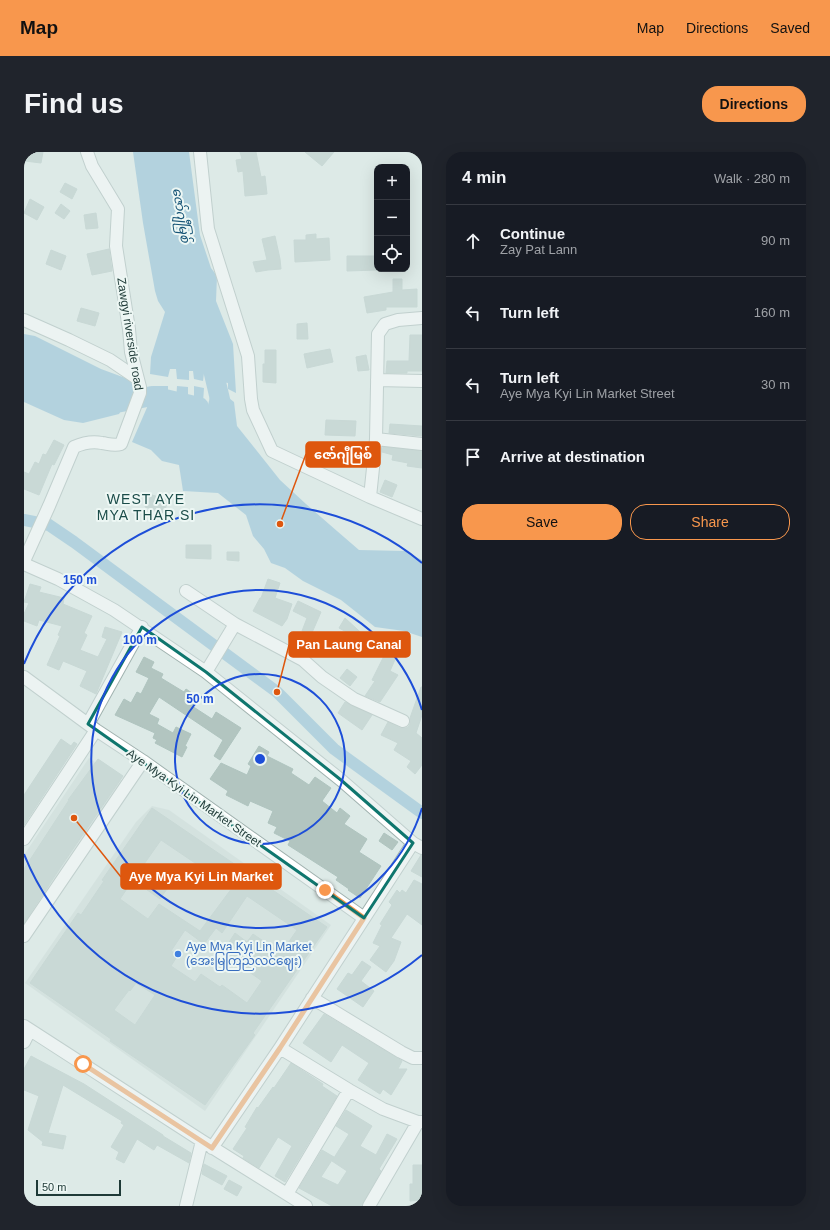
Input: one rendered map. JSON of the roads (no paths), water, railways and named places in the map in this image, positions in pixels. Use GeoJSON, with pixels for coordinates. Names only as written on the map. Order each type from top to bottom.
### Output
{"type":"FeatureCollection","features":[{"type":"Feature","properties":{"kind":"street","name":"Zawgyi riverside road"},"geometry":{"type":"LineString","coordinates":[[24,561],[74,448],[85,442],[100,442],[115,446],[121,444],[140,393],[131,352],[129,329],[116,246],[118,209],[92,166],[87,152]]}},
{"type":"Feature","properties":{"kind":"street"},"geometry":{"type":"LineString","coordinates":[[200,152],[208,229],[248,356],[253,410],[272,451],[370,497],[422,519]]}},
{"type":"Feature","properties":{"kind":"street"},"geometry":{"type":"LineString","coordinates":[[370,497],[376,439],[378,334],[385,324],[398,320],[422,318]]}},
{"type":"Feature","properties":{"kind":"street"},"geometry":{"type":"LineString","coordinates":[[24,320],[110,360],[138,379]]}},
{"type":"Feature","properties":{"kind":"street"},"geometry":{"type":"LineString","coordinates":[[377,380],[422,381]]}},
{"type":"Feature","properties":{"kind":"street"},"geometry":{"type":"LineString","coordinates":[[376,439],[422,444]]}},
{"type":"Feature","properties":{"kind":"street"},"geometry":{"type":"LineString","coordinates":[[24,564],[58,579],[114,610],[142,627],[206,672],[341,780],[418,846],[364,918],[280,1048],[212,1148]]}},
{"type":"Feature","properties":{"kind":"street"},"geometry":{"type":"LineString","coordinates":[[186,591],[235,624],[303,660],[322,677],[354,699],[403,721]]}},
{"type":"Feature","properties":{"kind":"street"},"geometry":{"type":"LineString","coordinates":[[206,672],[216,658],[235,624]]}},
{"type":"Feature","properties":{"kind":"street"},"geometry":{"type":"LineString","coordinates":[[24,839],[92,727],[142,627]]}},
{"type":"Feature","properties":{"kind":"street","name":"Aye Mya Kyi Lin Market Street"},"geometry":{"type":"LineString","coordinates":[[24,677],[92,727],[143,761],[364,918]]}},
{"type":"Feature","properties":{"kind":"street"},"geometry":{"type":"LineString","coordinates":[[24,936],[143,761]]}},
{"type":"Feature","properties":{"kind":"street"},"geometry":{"type":"LineString","coordinates":[[312,998],[401,1052],[413,1058],[422,1058]]}},
{"type":"Feature","properties":{"kind":"street"},"geometry":{"type":"LineString","coordinates":[[24,1042],[27,1028],[212,1148],[306,1206]]}},
{"type":"Feature","properties":{"kind":"street"},"geometry":{"type":"LineString","coordinates":[[280,1048],[349,1090],[383,1108],[420,1122],[369,1206]]}},
{"type":"Feature","properties":{"kind":"street"},"geometry":{"type":"LineString","coordinates":[[287,1194],[349,1090]]}},
{"type":"Feature","properties":{"kind":"street"},"geometry":{"type":"LineString","coordinates":[[186,1206],[202,1141]]}},
{"type":"Feature","properties":{"kind":"water"},"geometry":{"type":"Polygon","coordinates":[[[133,152],[189,152],[200,235],[211,268],[217,276],[216,301],[233,344],[236,393],[228,389],[228,383],[222,382],[221,386],[212,382],[212,376],[204,373],[203,381],[194,379],[193,371],[189,371],[189,380],[177,379],[176,369],[170,369],[168,377],[150,374],[151,357],[165,312],[158,301],[155,291],[143,223],[133,152]]]}},
{"type":"Feature","properties":{"kind":"water"},"geometry":{"type":"Polygon","coordinates":[[[24,334],[35,336],[101,369],[139,383],[119,414],[83,423],[64,420],[24,402],[24,334]]]}},
{"type":"Feature","properties":{"kind":"water"},"geometry":{"type":"Polygon","coordinates":[[[153,386],[168,386],[168,401],[176,401],[177,386],[188,387],[188,402],[194,402],[194,386],[204,388],[203,403],[208,405],[212,389],[220,393],[217,407],[224,410],[225,395],[234,402],[237,426],[280,480],[359,550],[405,551],[422,560],[422,637],[404,631],[375,627],[341,600],[303,581],[285,568],[271,563],[264,549],[253,536],[246,515],[218,493],[183,491],[179,465],[162,461],[151,450],[132,442],[152,396],[153,386]]]}},
{"type":"Feature","properties":{"kind":"waterway","name":"ဇော်ဂျီမြစ်"},"geometry":{"type":"LineString","coordinates":[[210,357],[223,412],[225,436]]}},
{"type":"Feature","properties":{"kind":"waterway"},"geometry":{"type":"LineString","coordinates":[[101,406],[152,396],[199,407]]}},
{"type":"Feature","properties":{"kind":"waterway"},"geometry":{"type":"LineString","coordinates":[[24,520],[49,525],[74,542],[277,692],[334,749],[422,813]]}},
{"type":"Feature","properties":{"kind":"place","name":"ဇော်ဂျီမြစ်"},"geometry":{"type":"Point","coordinates":[280,524]}},
{"type":"Feature","properties":{"kind":"place","name":"Pan Laung Canal"},"geometry":{"type":"Point","coordinates":[277,692]}},
{"type":"Feature","properties":{"kind":"place","name":"Aye Mya Kyi Lin Market"},"geometry":{"type":"Point","coordinates":[74,818]}},
{"type":"Feature","properties":{"kind":"place","name":"Aye Mya Kyi Lin Market (အေးမြကြည်လင်ဈေး)"},"geometry":{"type":"Point","coordinates":[178,954]}},
{"type":"Feature","properties":{"kind":"district","name":"WEST AYE MYA THAR SI"},"geometry":{"type":"Point","coordinates":[146,508]}}]}
